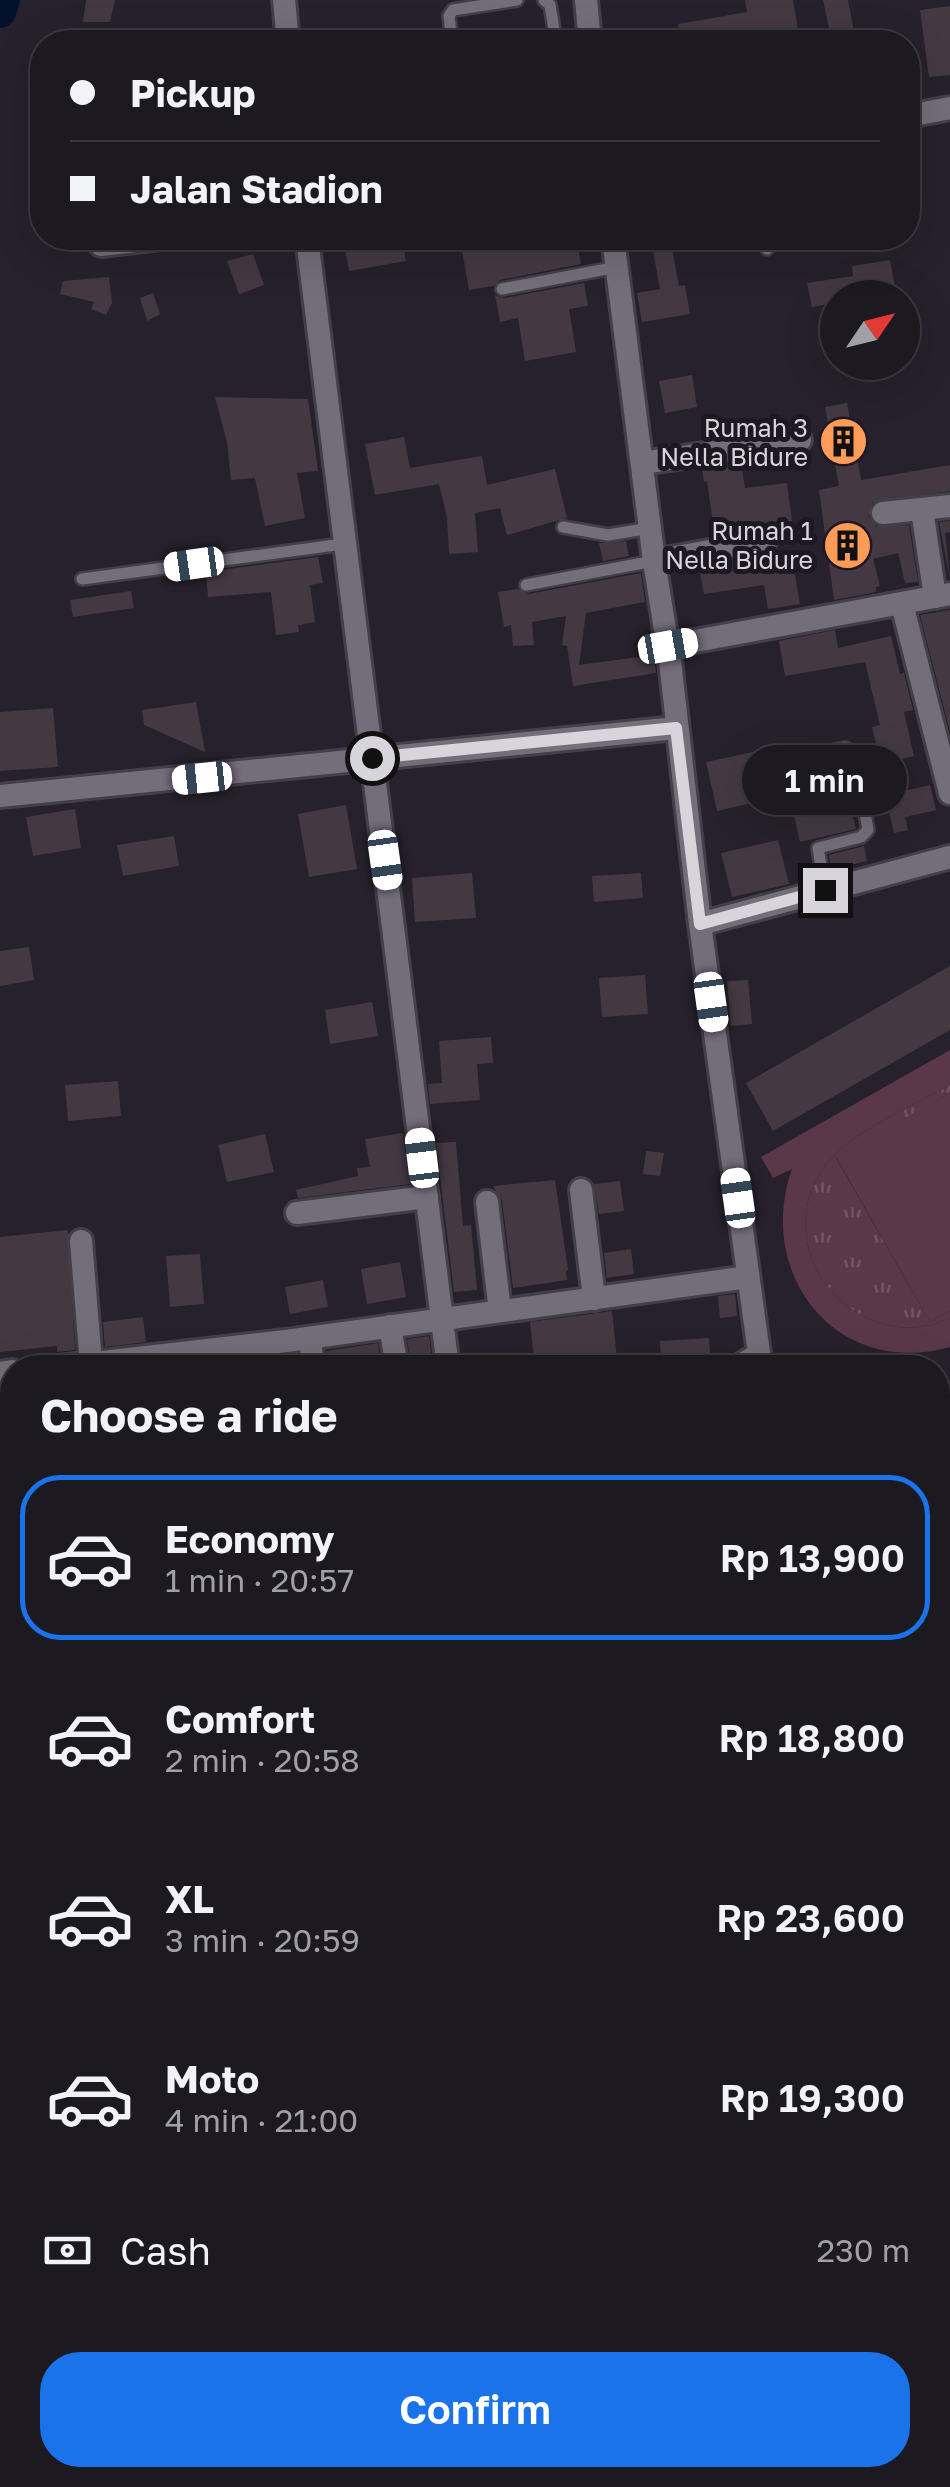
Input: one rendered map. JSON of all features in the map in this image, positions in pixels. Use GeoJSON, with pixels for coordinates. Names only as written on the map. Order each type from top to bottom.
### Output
{"type":"FeatureCollection","features":[{"type":"Feature","properties":{"kind":"street"},"geometry":{"type":"LineString","coordinates":[[284,0],[287,30]]}},
{"type":"Feature","properties":{"kind":"street"},"geometry":{"type":"LineString","coordinates":[[586,0],[589,30]]}},
{"type":"Feature","properties":{"kind":"street"},"geometry":{"type":"LineString","coordinates":[[920,114],[950,108]]}},
{"type":"Feature","properties":{"kind":"street"},"geometry":{"type":"LineString","coordinates":[[308,250],[446,1355]]}},
{"type":"Feature","properties":{"kind":"street"},"geometry":{"type":"LineString","coordinates":[[615,250],[759,1355]]}},
{"type":"Feature","properties":{"kind":"street"},"geometry":{"type":"LineString","coordinates":[[642,463],[800,440]]}},
{"type":"Feature","properties":{"kind":"street"},"geometry":{"type":"LineString","coordinates":[[883,513],[950,506]]}},
{"type":"Feature","properties":{"kind":"street"},"geometry":{"type":"LineString","coordinates":[[668,646],[942,596],[922,510]]}},
{"type":"Feature","properties":{"kind":"street"},"geometry":{"type":"LineString","coordinates":[[654,562],[766,542]]}},
{"type":"Feature","properties":{"kind":"street"},"geometry":{"type":"LineString","coordinates":[[902,604],[950,794]]}},
{"type":"Feature","properties":{"kind":"street"},"geometry":{"type":"LineString","coordinates":[[0,796],[676,728]]}},
{"type":"Feature","properties":{"kind":"street"},"geometry":{"type":"LineString","coordinates":[[700,924],[950,857]]}},
{"type":"Feature","properties":{"kind":"street"},"geometry":{"type":"LineString","coordinates":[[581,1190],[594,1299]]}},
{"type":"Feature","properties":{"kind":"street"},"geometry":{"type":"LineString","coordinates":[[298,1213],[427,1197]]}},
{"type":"Feature","properties":{"kind":"street"},"geometry":{"type":"LineString","coordinates":[[488,1202],[500,1311]]}},
{"type":"Feature","properties":{"kind":"street"},"geometry":{"type":"LineString","coordinates":[[81,1241],[91,1355]]}},
{"type":"Feature","properties":{"kind":"street"},"geometry":{"type":"LineString","coordinates":[[239,1355],[310,1338],[748,1277]]}},
{"type":"Feature","properties":{"kind":"street"},"geometry":{"type":"LineString","coordinates":[[390,1326],[394,1355]]}},
{"type":"Feature","properties":{"kind":"street"},"geometry":{"type":"LineString","coordinates":[[310,1338],[311,1355]]}},
{"type":"Feature","properties":{"kind":"lane"},"geometry":{"type":"LineString","coordinates":[[450,30],[448,16],[453,10],[517,0]]}},
{"type":"Feature","properties":{"kind":"lane"},"geometry":{"type":"LineString","coordinates":[[544,0],[550,6],[554,30]]}},
{"type":"Feature","properties":{"kind":"lane"},"geometry":{"type":"LineString","coordinates":[[502,289],[617,267]]}},
{"type":"Feature","properties":{"kind":"lane"},"geometry":{"type":"LineString","coordinates":[[563,527],[608,536],[650,528]]}},
{"type":"Feature","properties":{"kind":"lane"},"geometry":{"type":"LineString","coordinates":[[82,580],[343,544]]}},
{"type":"Feature","properties":{"kind":"lane"},"geometry":{"type":"LineString","coordinates":[[526,585],[654,562]]}},
{"type":"Feature","properties":{"kind":"lane"},"geometry":{"type":"LineString","coordinates":[[788,760],[845,748],[852,751],[856,760],[868,830],[861,837],[818,848],[825,890]]}},
{"type":"Feature","properties":{"kind":"green space"},"geometry":{"type":"Polygon","coordinates":[[[950,1050],[950,1085],[847,1144],[822,1170],[808,1202],[806,1234],[815,1265],[832,1291],[855,1312],[884,1324],[916,1327],[950,1318],[950,1347],[909,1353],[872,1347],[840,1332],[814,1309],[796,1280],[785,1246],[783,1208],[792,1169],[773,1178],[761,1157],[950,1050]]]}},
{"type":"Feature","properties":{"kind":"green space"},"geometry":{"type":"Polygon","coordinates":[[[950,1085],[950,1093],[836,1158],[930,1322],[950,1311],[950,1318],[916,1327],[884,1324],[855,1312],[832,1291],[815,1265],[806,1234],[808,1202],[822,1170],[847,1144],[950,1085]]]}},
{"type":"Feature","properties":{"kind":"green space"},"geometry":{"type":"Polygon","coordinates":[[[950,1093],[950,1311],[930,1322],[836,1157],[950,1093]]]}},
{"type":"Feature","properties":{"kind":"building"},"geometry":{"type":"Polygon","coordinates":[[[86,0],[115,0],[110,22],[83,22],[86,0]]]}},
{"type":"Feature","properties":{"kind":"building"},"geometry":{"type":"Polygon","coordinates":[[[745,0],[793,0],[798,30],[679,30],[678,24],[747,12],[745,0]]]}},
{"type":"Feature","properties":{"kind":"building"},"geometry":{"type":"Polygon","coordinates":[[[823,0],[848,0],[854,30],[829,30],[823,0]]]}},
{"type":"Feature","properties":{"kind":"building"},"geometry":{"type":"Polygon","coordinates":[[[950,6],[950,75],[929,77],[920,10],[950,6]]]}},
{"type":"Feature","properties":{"kind":"building"},"geometry":{"type":"Polygon","coordinates":[[[345,250],[404,250],[406,261],[349,271],[345,250]]]}},
{"type":"Feature","properties":{"kind":"building"},"geometry":{"type":"Polygon","coordinates":[[[462,250],[578,250],[581,264],[469,290],[462,250]]]}},
{"type":"Feature","properties":{"kind":"building"},"geometry":{"type":"Polygon","coordinates":[[[672,250],[679,286],[685,285],[690,314],[642,322],[637,293],[660,289],[653,251],[672,250]]]}},
{"type":"Feature","properties":{"kind":"building"},"geometry":{"type":"Polygon","coordinates":[[[253,254],[264,285],[239,294],[227,261],[253,254]]]}},
{"type":"Feature","properties":{"kind":"building"},"geometry":{"type":"Polygon","coordinates":[[[890,260],[894,280],[827,280],[853,276],[852,266],[890,260]]]}},
{"type":"Feature","properties":{"kind":"building"},"geometry":{"type":"Polygon","coordinates":[[[109,277],[112,303],[106,315],[91,309],[94,302],[60,294],[63,281],[109,277]]]}},
{"type":"Feature","properties":{"kind":"building"},"geometry":{"type":"Polygon","coordinates":[[[820,281],[820,305],[812,307],[807,283],[820,281]]]}},
{"type":"Feature","properties":{"kind":"building"},"geometry":{"type":"Polygon","coordinates":[[[584,283],[588,306],[569,309],[576,352],[525,361],[518,318],[500,322],[495,295],[504,298],[584,283]]]}},
{"type":"Feature","properties":{"kind":"building"},"geometry":{"type":"Polygon","coordinates":[[[153,293],[160,314],[147,321],[140,298],[153,293]]]}},
{"type":"Feature","properties":{"kind":"building"},"geometry":{"type":"Polygon","coordinates":[[[692,375],[697,407],[665,413],[659,381],[692,375]]]}},
{"type":"Feature","properties":{"kind":"building"},"geometry":{"type":"Polygon","coordinates":[[[215,397],[308,399],[318,471],[297,473],[305,518],[265,526],[255,478],[231,480],[227,442],[215,397]]]}},
{"type":"Feature","properties":{"kind":"building"},"geometry":{"type":"Polygon","coordinates":[[[847,403],[861,480],[950,465],[950,491],[873,502],[868,516],[876,526],[909,525],[918,582],[905,583],[898,553],[873,559],[880,586],[876,592],[834,600],[819,490],[839,486],[825,407],[847,403]]]}},
{"type":"Feature","properties":{"kind":"building"},"geometry":{"type":"Polygon","coordinates":[[[404,437],[410,468],[482,456],[487,485],[555,469],[567,518],[507,535],[500,508],[475,513],[478,552],[449,554],[447,517],[439,484],[375,495],[365,444],[404,437]]]}},
{"type":"Feature","properties":{"kind":"building"},"geometry":{"type":"Polygon","coordinates":[[[741,464],[745,488],[787,483],[792,521],[714,531],[702,469],[741,464]]]}},
{"type":"Feature","properties":{"kind":"building"},"geometry":{"type":"Polygon","coordinates":[[[950,521],[950,532],[945,533],[950,579],[939,522],[950,521]]]}},
{"type":"Feature","properties":{"kind":"building"},"geometry":{"type":"Polygon","coordinates":[[[626,541],[629,556],[603,561],[599,543],[626,541]]]}},
{"type":"Feature","properties":{"kind":"building"},"geometry":{"type":"Polygon","coordinates":[[[791,552],[800,604],[768,609],[764,585],[704,594],[699,568],[791,552]]]}},
{"type":"Feature","properties":{"kind":"building"},"geometry":{"type":"Polygon","coordinates":[[[318,557],[323,583],[310,585],[315,622],[298,625],[299,632],[276,635],[271,592],[208,597],[206,572],[318,557]]]}},
{"type":"Feature","properties":{"kind":"building"},"geometry":{"type":"Polygon","coordinates":[[[641,573],[645,602],[586,613],[579,665],[654,655],[656,673],[573,686],[567,646],[562,645],[566,616],[532,622],[534,645],[513,646],[511,625],[504,627],[498,592],[518,589],[528,594],[641,573]]]}},
{"type":"Feature","properties":{"kind":"building"},"geometry":{"type":"Polygon","coordinates":[[[131,591],[134,608],[73,617],[70,600],[131,591]]]}},
{"type":"Feature","properties":{"kind":"building"},"geometry":{"type":"Polygon","coordinates":[[[950,610],[950,732],[920,615],[950,610]]]}},
{"type":"Feature","properties":{"kind":"building"},"geometry":{"type":"Polygon","coordinates":[[[835,630],[838,648],[891,636],[913,710],[904,712],[914,756],[881,764],[872,727],[880,725],[865,662],[785,676],[779,641],[835,630]]]}},
{"type":"Feature","properties":{"kind":"building"},"geometry":{"type":"Polygon","coordinates":[[[196,702],[205,752],[144,725],[142,710],[196,702]]]}},
{"type":"Feature","properties":{"kind":"building"},"geometry":{"type":"Polygon","coordinates":[[[53,708],[58,767],[0,771],[0,712],[53,708]]]}},
{"type":"Feature","properties":{"kind":"building"},"geometry":{"type":"Polygon","coordinates":[[[753,752],[759,775],[839,759],[856,829],[800,842],[789,794],[717,811],[706,762],[753,752]]]}},
{"type":"Feature","properties":{"kind":"building"},"geometry":{"type":"Polygon","coordinates":[[[930,785],[936,810],[905,817],[908,830],[894,833],[884,791],[930,785]]]}},
{"type":"Feature","properties":{"kind":"building"},"geometry":{"type":"Polygon","coordinates":[[[346,805],[357,869],[309,877],[298,814],[346,805]]]}},
{"type":"Feature","properties":{"kind":"building"},"geometry":{"type":"Polygon","coordinates":[[[75,809],[81,848],[33,856],[26,817],[75,809]]]}},
{"type":"Feature","properties":{"kind":"building"},"geometry":{"type":"Polygon","coordinates":[[[174,836],[179,866],[123,876],[117,845],[174,836]]]}},
{"type":"Feature","properties":{"kind":"building"},"geometry":{"type":"Polygon","coordinates":[[[778,840],[789,884],[732,897],[721,853],[778,840]]]}},
{"type":"Feature","properties":{"kind":"building"},"geometry":{"type":"Polygon","coordinates":[[[864,846],[867,861],[831,870],[829,855],[864,846]]]}},
{"type":"Feature","properties":{"kind":"building"},"geometry":{"type":"Polygon","coordinates":[[[472,873],[476,918],[415,922],[412,878],[472,873]]]}},
{"type":"Feature","properties":{"kind":"building"},"geometry":{"type":"Polygon","coordinates":[[[641,873],[643,898],[594,902],[592,876],[641,873]]]}},
{"type":"Feature","properties":{"kind":"building"},"geometry":{"type":"Polygon","coordinates":[[[29,947],[34,980],[0,986],[0,951],[29,947]]]}},
{"type":"Feature","properties":{"kind":"building"},"geometry":{"type":"Polygon","coordinates":[[[950,966],[950,1030],[773,1131],[746,1083],[950,966]]]}},
{"type":"Feature","properties":{"kind":"building"},"geometry":{"type":"Polygon","coordinates":[[[645,975],[648,1014],[602,1017],[599,978],[645,975]]]}},
{"type":"Feature","properties":{"kind":"building"},"geometry":{"type":"Polygon","coordinates":[[[748,980],[752,1024],[731,1026],[727,981],[748,980]]]}},
{"type":"Feature","properties":{"kind":"building"},"geometry":{"type":"Polygon","coordinates":[[[372,1002],[378,1036],[330,1044],[325,1010],[372,1002]]]}},
{"type":"Feature","properties":{"kind":"building"},"geometry":{"type":"Polygon","coordinates":[[[491,1037],[493,1063],[477,1064],[480,1100],[430,1104],[428,1084],[442,1083],[439,1041],[491,1037]]]}},
{"type":"Feature","properties":{"kind":"building"},"geometry":{"type":"Polygon","coordinates":[[[118,1081],[121,1116],[68,1121],[65,1085],[118,1081]]]}},
{"type":"Feature","properties":{"kind":"building"},"geometry":{"type":"Polygon","coordinates":[[[403,1133],[410,1184],[298,1198],[296,1190],[358,1176],[357,1168],[370,1167],[365,1139],[403,1133]]]}},
{"type":"Feature","properties":{"kind":"building"},"geometry":{"type":"Polygon","coordinates":[[[265,1134],[274,1172],[227,1182],[218,1145],[265,1134]]]}},
{"type":"Feature","properties":{"kind":"building"},"geometry":{"type":"Polygon","coordinates":[[[456,1142],[463,1226],[471,1225],[477,1290],[454,1292],[436,1143],[456,1142]]]}},
{"type":"Feature","properties":{"kind":"building"},"geometry":{"type":"Polygon","coordinates":[[[646,1151],[664,1153],[660,1176],[643,1174],[646,1151]]]}},
{"type":"Feature","properties":{"kind":"building"},"geometry":{"type":"Polygon","coordinates":[[[555,1180],[567,1280],[513,1288],[502,1200],[493,1186],[555,1180]]]}},
{"type":"Feature","properties":{"kind":"building"},"geometry":{"type":"Polygon","coordinates":[[[620,1181],[624,1211],[599,1214],[594,1184],[620,1181]]]}},
{"type":"Feature","properties":{"kind":"building"},"geometry":{"type":"Polygon","coordinates":[[[68,1230],[75,1350],[57,1352],[57,1346],[0,1352],[0,1237],[68,1230]]]}},
{"type":"Feature","properties":{"kind":"building"},"geometry":{"type":"Polygon","coordinates":[[[631,1249],[634,1274],[607,1278],[604,1253],[631,1249]]]}},
{"type":"Feature","properties":{"kind":"building"},"geometry":{"type":"Polygon","coordinates":[[[200,1254],[204,1304],[170,1307],[166,1256],[200,1254]]]}},
{"type":"Feature","properties":{"kind":"building"},"geometry":{"type":"Polygon","coordinates":[[[400,1262],[406,1297],[367,1304],[361,1269],[400,1262]]]}},
{"type":"Feature","properties":{"kind":"building"},"geometry":{"type":"Polygon","coordinates":[[[323,1280],[328,1307],[290,1314],[285,1287],[323,1280]]]}},
{"type":"Feature","properties":{"kind":"building"},"geometry":{"type":"Polygon","coordinates":[[[735,1294],[737,1316],[720,1318],[718,1296],[735,1294]]]}},
{"type":"Feature","properties":{"kind":"building"},"geometry":{"type":"Polygon","coordinates":[[[612,1311],[617,1355],[534,1355],[530,1322],[612,1311]]]}},
{"type":"Feature","properties":{"kind":"building"},"geometry":{"type":"Polygon","coordinates":[[[143,1317],[146,1342],[105,1347],[103,1322],[143,1317]]]}},
{"type":"Feature","properties":{"kind":"building"},"geometry":{"type":"Polygon","coordinates":[[[429,1336],[431,1355],[410,1355],[407,1339],[429,1336]]]}},
{"type":"Feature","properties":{"kind":"building"},"geometry":{"type":"Polygon","coordinates":[[[709,1338],[710,1355],[661,1355],[660,1341],[709,1338]]]}},
{"type":"Feature","properties":{"kind":"building"},"geometry":{"type":"Polygon","coordinates":[[[378,1343],[379,1355],[326,1355],[326,1351],[378,1343]]]}},
{"type":"Feature","properties":{"kind":"waterway"},"geometry":{"type":"LineString","coordinates":[[0,12],[4,0]]}},
{"type":"Feature","properties":{"kind":"place","name":"Rumah 3 Nella Bidure"},"geometry":{"type":"Point","coordinates":[843,442]}},
{"type":"Feature","properties":{"kind":"place","name":"Rumah 1 Nella Bidure"},"geometry":{"type":"Point","coordinates":[848,545]}},
{"type":"Feature","properties":{"kind":"route"},"geometry":{"type":"LineString","coordinates":[[372,758],[676,728],[700,924],[825,890]]}}]}
